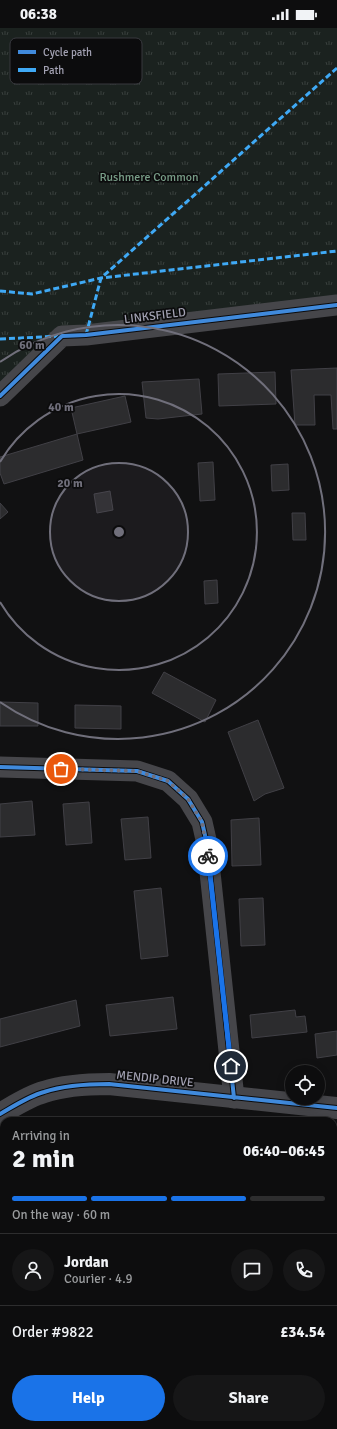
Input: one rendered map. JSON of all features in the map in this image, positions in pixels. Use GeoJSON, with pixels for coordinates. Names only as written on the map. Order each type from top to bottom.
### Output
{"type":"FeatureCollection","features":[{"type":"Feature","properties":{"kind":"street","name":"LINKSFIELD"},"geometry":{"type":"LineString","coordinates":[[0,396],[62,336],[337,305]]}},
{"type":"Feature","properties":{"kind":"street"},"geometry":{"type":"LineString","coordinates":[[0,767],[137,771],[168,781],[188,799],[202,822],[207,844],[234,1098]]}},
{"type":"Feature","properties":{"kind":"street","name":"MENDIP DRIVE"},"geometry":{"type":"LineString","coordinates":[[0,1114],[43,1092],[83,1084],[109,1084],[337,1108]]}},
{"type":"Feature","properties":{"kind":"green space","name":"Rushmere Common"},"geometry":{"type":"Polygon","coordinates":[[[0,28],[337,28],[337,305],[62,336],[0,396],[0,28]]]}},
{"type":"Feature","properties":{"kind":"building"},"geometry":{"type":"Polygon","coordinates":[[[337,368],[337,429],[333,429],[331,395],[314,395],[315,425],[295,425],[291,370],[337,368]]]}},
{"type":"Feature","properties":{"kind":"building"},"geometry":{"type":"Polygon","coordinates":[[[275,372],[276,404],[219,406],[218,374],[275,372]]]}},
{"type":"Feature","properties":{"kind":"building"},"geometry":{"type":"Polygon","coordinates":[[[199,379],[202,414],[158,419],[146,418],[142,382],[199,379]]]}},
{"type":"Feature","properties":{"kind":"building"},"geometry":{"type":"Polygon","coordinates":[[[125,396],[131,422],[77,434],[71,408],[125,396]]]}},
{"type":"Feature","properties":{"kind":"building"},"geometry":{"type":"Polygon","coordinates":[[[77,434],[83,460],[4,484],[0,473],[0,457],[77,434]]]}},
{"type":"Feature","properties":{"kind":"building"},"geometry":{"type":"Polygon","coordinates":[[[213,462],[215,500],[200,501],[198,463],[213,462]]]}},
{"type":"Feature","properties":{"kind":"building"},"geometry":{"type":"Polygon","coordinates":[[[288,464],[289,490],[272,491],[271,465],[288,464]]]}},
{"type":"Feature","properties":{"kind":"building"},"geometry":{"type":"Polygon","coordinates":[[[110,491],[113,510],[97,513],[94,494],[110,491]]]}},
{"type":"Feature","properties":{"kind":"building"},"geometry":{"type":"Polygon","coordinates":[[[0,503],[8,512],[0,519],[0,503]]]}},
{"type":"Feature","properties":{"kind":"building"},"geometry":{"type":"Polygon","coordinates":[[[292,513],[305,513],[306,540],[293,540],[292,513]]]}},
{"type":"Feature","properties":{"kind":"building"},"geometry":{"type":"Polygon","coordinates":[[[217,580],[218,603],[205,604],[204,581],[217,580]]]}},
{"type":"Feature","properties":{"kind":"building"},"geometry":{"type":"Polygon","coordinates":[[[164,672],[216,700],[205,722],[152,693],[164,672]]]}},
{"type":"Feature","properties":{"kind":"building"},"geometry":{"type":"Polygon","coordinates":[[[0,702],[38,703],[38,726],[0,726],[0,702]]]}},
{"type":"Feature","properties":{"kind":"building"},"geometry":{"type":"Polygon","coordinates":[[[75,705],[121,706],[121,729],[75,728],[75,705]]]}},
{"type":"Feature","properties":{"kind":"building"},"geometry":{"type":"Polygon","coordinates":[[[258,720],[284,788],[265,794],[254,801],[228,732],[258,720]]]}},
{"type":"Feature","properties":{"kind":"building"},"geometry":{"type":"Polygon","coordinates":[[[32,801],[35,835],[0,837],[0,804],[32,801]]]}},
{"type":"Feature","properties":{"kind":"building"},"geometry":{"type":"Polygon","coordinates":[[[89,802],[92,843],[66,845],[63,804],[89,802]]]}},
{"type":"Feature","properties":{"kind":"building"},"geometry":{"type":"Polygon","coordinates":[[[148,817],[151,858],[125,860],[121,819],[148,817]]]}},
{"type":"Feature","properties":{"kind":"building"},"geometry":{"type":"Polygon","coordinates":[[[259,818],[261,865],[232,866],[231,820],[259,818]]]}},
{"type":"Feature","properties":{"kind":"building"},"geometry":{"type":"Polygon","coordinates":[[[161,888],[168,956],[141,959],[134,891],[161,888]]]}},
{"type":"Feature","properties":{"kind":"building"},"geometry":{"type":"Polygon","coordinates":[[[263,898],[265,945],[241,946],[239,899],[263,898]]]}},
{"type":"Feature","properties":{"kind":"building"},"geometry":{"type":"Polygon","coordinates":[[[173,997],[177,1029],[110,1036],[106,1005],[173,997]]]}},
{"type":"Feature","properties":{"kind":"building"},"geometry":{"type":"Polygon","coordinates":[[[76,1000],[80,1026],[0,1047],[0,1019],[76,1000]]]}},
{"type":"Feature","properties":{"kind":"building"},"geometry":{"type":"Polygon","coordinates":[[[295,1010],[296,1017],[305,1016],[307,1032],[252,1038],[250,1015],[295,1010]]]}},
{"type":"Feature","properties":{"kind":"building"},"geometry":{"type":"Polygon","coordinates":[[[337,1031],[337,1055],[317,1058],[315,1034],[337,1031]]]}},
{"type":"Feature","properties":{"kind":"marked path"},"geometry":{"type":"LineString","coordinates":[[86,335],[101,278],[337,68]]}},
{"type":"Feature","properties":{"kind":"marked path"},"geometry":{"type":"LineString","coordinates":[[0,291],[32,294],[101,278],[337,251]]}},
{"type":"Feature","properties":{"kind":"marked path"},"geometry":{"type":"LineString","coordinates":[[0,339],[62,336]]}},
{"type":"Feature","properties":{"kind":"cycle path"},"geometry":{"type":"LineString","coordinates":[[0,396],[62,336],[86,335],[337,305]]}},
{"type":"Feature","properties":{"kind":"cycle path"},"geometry":{"type":"LineString","coordinates":[[0,767],[137,771],[168,781],[188,799],[202,822],[207,844],[234,1098]]}},
{"type":"Feature","properties":{"kind":"cycle path"},"geometry":{"type":"LineString","coordinates":[[0,1114],[27,1099],[44,1092],[68,1086],[101,1084],[337,1108]]}},
{"type":"Feature","properties":{"kind":"way so far"},"geometry":{"type":"LineString","coordinates":[[61,769],[137,771],[168,781],[188,799],[202,822],[208,856]]}},
{"type":"Feature","properties":{"kind":"route"},"geometry":{"type":"LineString","coordinates":[[208,856],[231,1066]]}}]}
